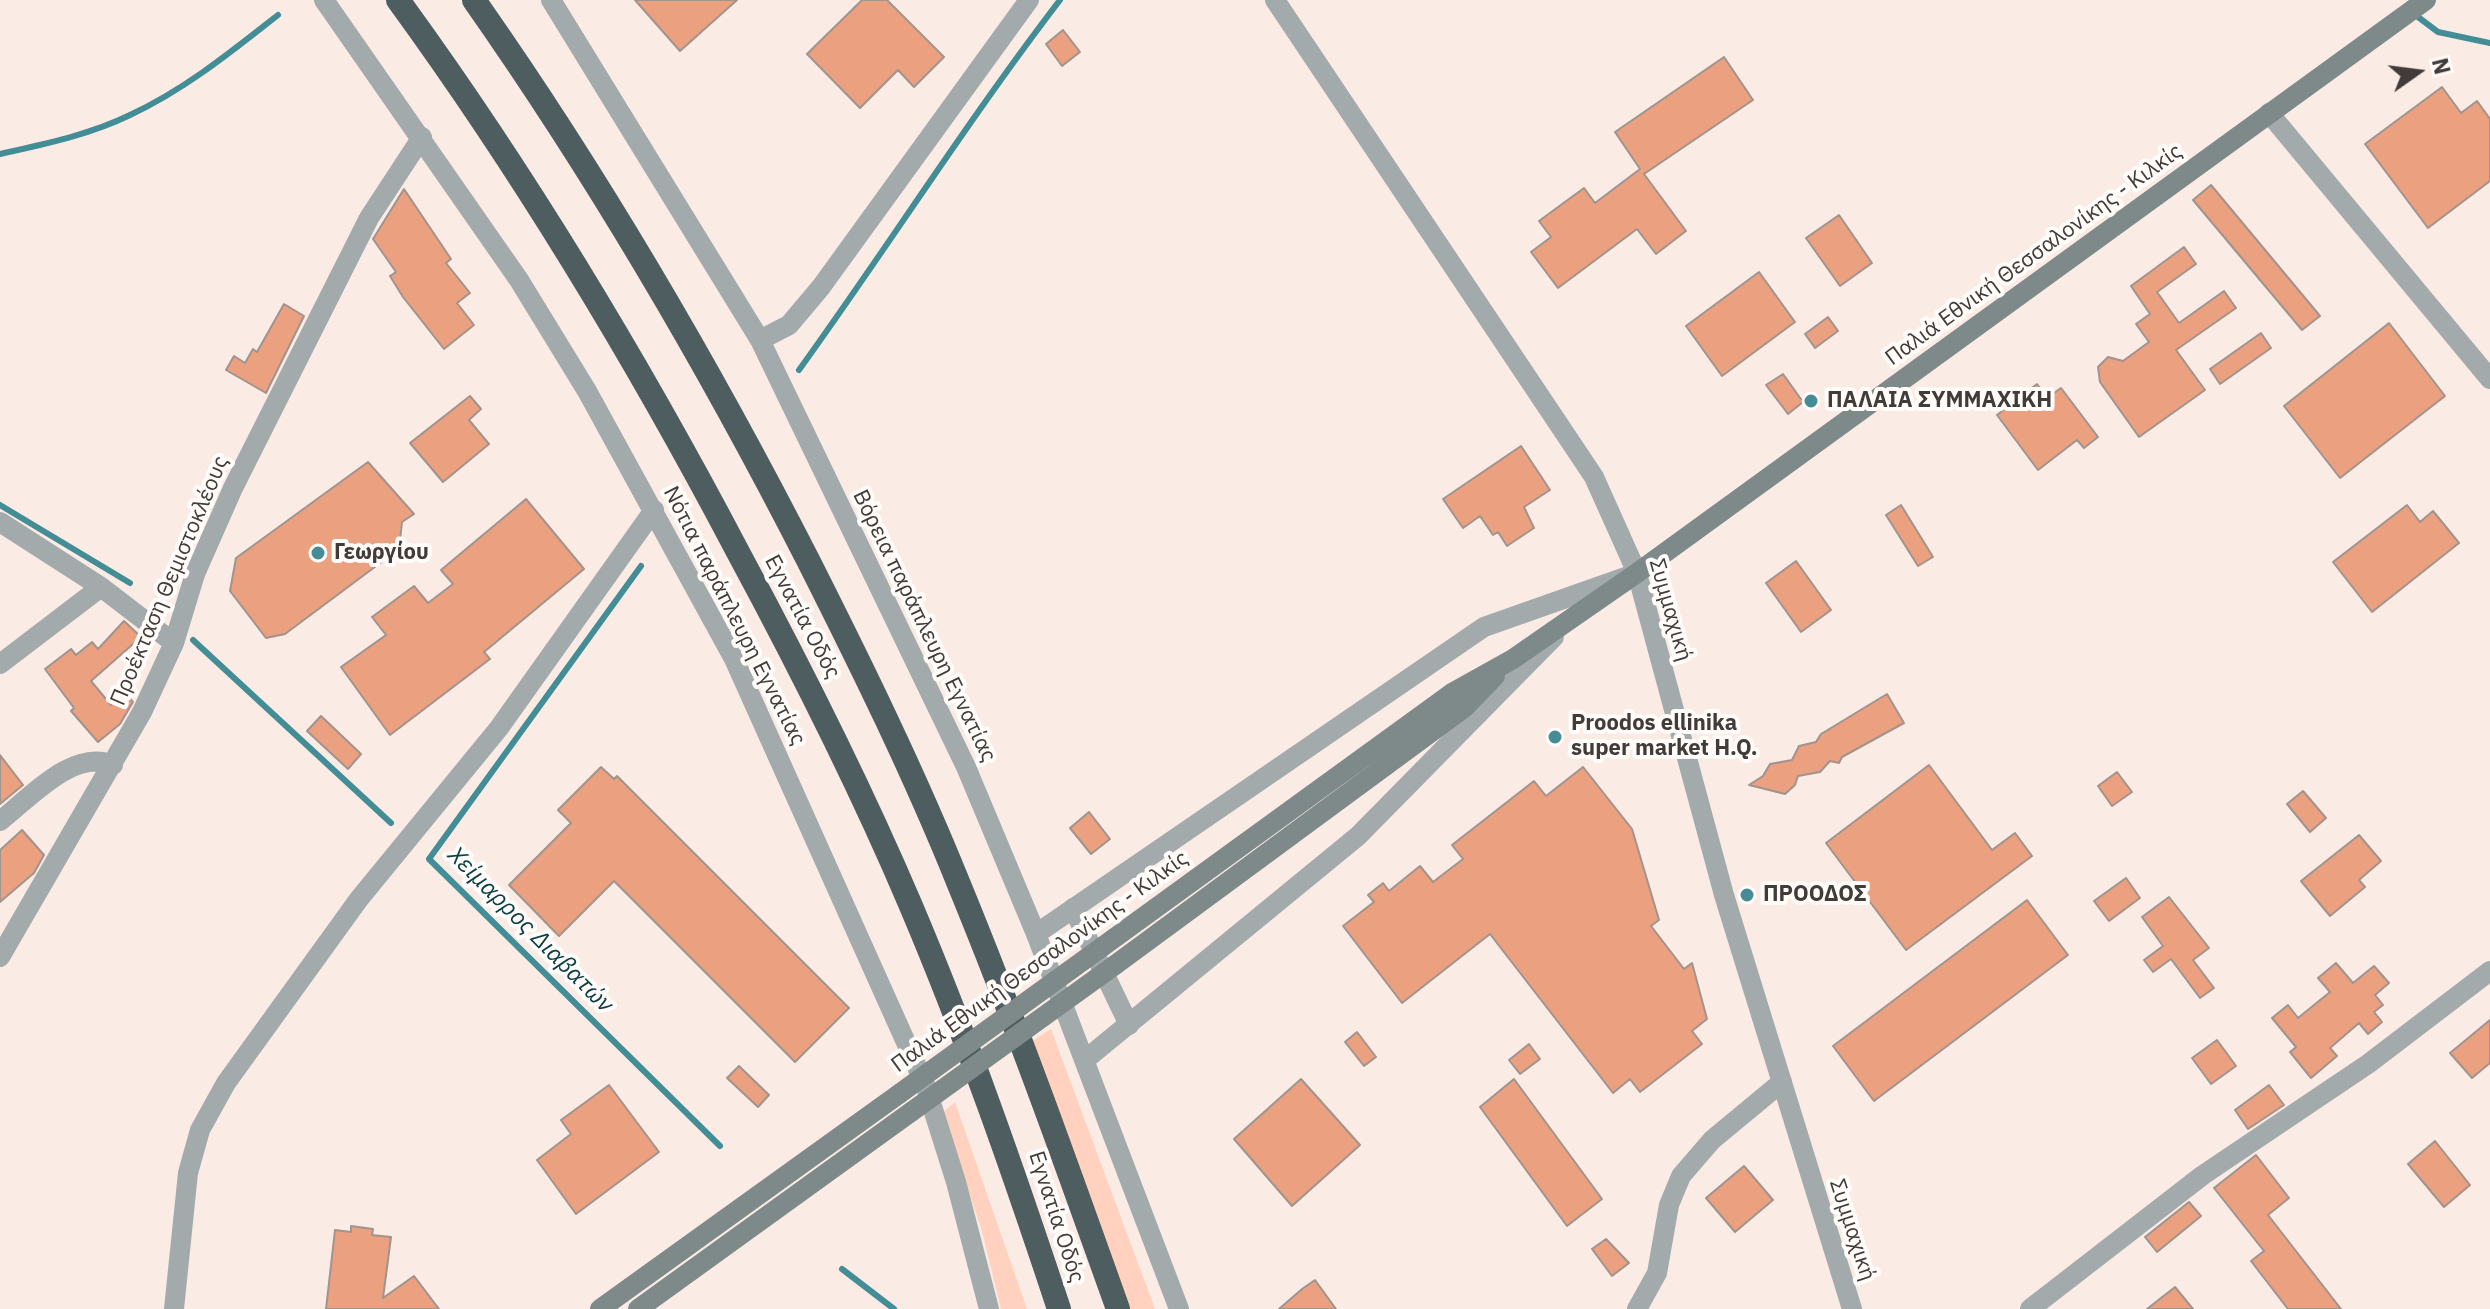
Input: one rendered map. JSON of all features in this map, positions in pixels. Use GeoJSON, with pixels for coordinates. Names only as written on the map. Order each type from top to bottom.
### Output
{"type":"FeatureCollection","features":[{"type":"Feature","properties":{"kind":"highway","name":"Εγνατία Οδός"},"geometry":{"type":"LineString","coordinates":[[398,0],[537,198],[621,338],[814,694],[911,906],[1006,1147],[1059,1309]]}},
{"type":"Feature","properties":{"kind":"highway","name":"Εγνατία Οδός"},"geometry":{"type":"LineString","coordinates":[[474,0],[583,166],[682,327],[763,474],[864,671],[957,879],[1052,1121],[1118,1309]]}},
{"type":"Feature","properties":{"kind":"main road","name":"Παλιά Εθνική Θεσσαλονίκης - Κιλκίς"},"geometry":{"type":"LineString","coordinates":[[638,1309],[1102,947],[1452,693],[1513,659],[1637,573],[2426,0]]}},
{"type":"Feature","properties":{"kind":"main road","name":"Παλιά Εθνική Θεσσαλονίκης - Κιλκίς"},"geometry":{"type":"LineString","coordinates":[[600,1309],[1115,965],[1464,708],[1513,659]]}},
{"type":"Feature","properties":{"kind":"street","name":"Νότια παράπλευρη Εγνατίας"},"geometry":{"type":"LineString","coordinates":[[324,0],[519,280],[654,510],[734,659],[926,1087],[956,1182],[989,1309]]}},
{"type":"Feature","properties":{"kind":"street","name":"Βόρεια παράπλευρη Εγνατίας"},"geometry":{"type":"LineString","coordinates":[[551,0],[760,340],[966,767],[1086,1059],[1179,1309]]}},
{"type":"Feature","properties":{"kind":"street"},"geometry":{"type":"LineString","coordinates":[[760,340],[789,325],[821,287],[1029,0]]}},
{"type":"Feature","properties":{"kind":"street","name":"Συμμαχική"},"geometry":{"type":"LineString","coordinates":[[1275,0],[1594,477],[1637,573],[1724,895],[1852,1309]]}},
{"type":"Feature","properties":{"kind":"street"},"geometry":{"type":"LineString","coordinates":[[2269,113],[2490,379]]}},
{"type":"Feature","properties":{"kind":"street","name":"Προέκταση Θεμιστοκλέους"},"geometry":{"type":"LineString","coordinates":[[0,957],[113,765],[174,643],[200,562],[280,393],[369,218],[422,137]]}},
{"type":"Feature","properties":{"kind":"street"},"geometry":{"type":"LineString","coordinates":[[174,1309],[188,1173],[200,1130],[226,1083],[359,899],[499,728],[654,510]]}},
{"type":"Feature","properties":{"kind":"street"},"geometry":{"type":"LineString","coordinates":[[0,522],[101,587],[174,643]]}},
{"type":"Feature","properties":{"kind":"street"},"geometry":{"type":"LineString","coordinates":[[1036,934],[1484,627],[1637,573]]}},
{"type":"Feature","properties":{"kind":"street"},"geometry":{"type":"LineString","coordinates":[[0,664],[101,587]]}},
{"type":"Feature","properties":{"kind":"street"},"geometry":{"type":"LineString","coordinates":[[1086,1059],[1369,826],[1572,618]]}},
{"type":"Feature","properties":{"kind":"street"},"geometry":{"type":"LineString","coordinates":[[0,821],[73,766],[91,759],[113,765]]}},
{"type":"Feature","properties":{"kind":"street"},"geometry":{"type":"LineString","coordinates":[[1073,908],[1129,1025]]}},
{"type":"Feature","properties":{"kind":"street"},"geometry":{"type":"LineString","coordinates":[[2030,1309],[2203,1175],[2368,1064],[2490,971]]}},
{"type":"Feature","properties":{"kind":"street"},"geometry":{"type":"LineString","coordinates":[[1637,1309],[1657,1273],[1669,1205],[1681,1176],[1712,1140],[1782,1082]]}},
{"type":"Feature","properties":{"kind":"shaded area"},"geometry":{"type":"Polygon","coordinates":[[[1051,1029],[1155,1309],[1126,1309],[1032,1041],[1051,1029]]]}},
{"type":"Feature","properties":{"kind":"shaded area"},"geometry":{"type":"Polygon","coordinates":[[[955,1102],[1027,1309],[1001,1309],[981,1227],[941,1114],[955,1102]]]}},
{"type":"Feature","properties":{"kind":"building"},"geometry":{"type":"Polygon","coordinates":[[[635,0],[737,0],[680,51],[635,0]]]}},
{"type":"Feature","properties":{"kind":"building"},"geometry":{"type":"Polygon","coordinates":[[[862,0],[887,0],[944,57],[914,87],[898,70],[860,108],[807,54],[862,0]]]}},
{"type":"Feature","properties":{"kind":"building"},"geometry":{"type":"Polygon","coordinates":[[[1063,30],[1080,52],[1062,66],[1046,44],[1063,30]]]}},
{"type":"Feature","properties":{"kind":"building"},"geometry":{"type":"Polygon","coordinates":[[[1724,57],[1753,100],[1644,174],[1686,231],[1656,254],[1637,229],[1558,288],[1531,252],[1551,237],[1539,221],[1584,188],[1595,203],[1640,169],[1615,132],[1724,57]]]}},
{"type":"Feature","properties":{"kind":"building"},"geometry":{"type":"Polygon","coordinates":[[[2442,87],[2461,113],[2477,101],[2490,119],[2490,181],[2428,228],[2365,144],[2442,87]]]}},
{"type":"Feature","properties":{"kind":"building"},"geometry":{"type":"Polygon","coordinates":[[[2211,185],[2320,316],[2302,330],[2193,200],[2211,185]]]}},
{"type":"Feature","properties":{"kind":"building"},"geometry":{"type":"Polygon","coordinates":[[[404,189],[451,259],[446,263],[470,293],[457,303],[474,325],[444,349],[403,297],[390,276],[396,272],[373,239],[404,189]]]}},
{"type":"Feature","properties":{"kind":"building"},"geometry":{"type":"Polygon","coordinates":[[[1839,215],[1872,263],[1840,286],[1806,238],[1839,215]]]}},
{"type":"Feature","properties":{"kind":"building"},"geometry":{"type":"Polygon","coordinates":[[[2184,247],[2196,264],[2157,292],[2179,323],[2224,291],[2236,308],[2176,350],[2205,390],[2139,437],[2100,382],[2098,367],[2108,357],[2123,361],[2149,342],[2136,324],[2150,314],[2131,286],[2184,247]]]}},
{"type":"Feature","properties":{"kind":"building"},"geometry":{"type":"Polygon","coordinates":[[[1759,272],[1795,322],[1722,376],[1686,326],[1759,272]]]}},
{"type":"Feature","properties":{"kind":"building"},"geometry":{"type":"Polygon","coordinates":[[[284,304],[304,316],[266,393],[226,370],[234,356],[245,363],[253,349],[257,352],[284,304]]]}},
{"type":"Feature","properties":{"kind":"building"},"geometry":{"type":"Polygon","coordinates":[[[1828,317],[1838,331],[1815,348],[1805,334],[1828,317]]]}},
{"type":"Feature","properties":{"kind":"building"},"geometry":{"type":"Polygon","coordinates":[[[2389,323],[2445,396],[2340,478],[2284,406],[2389,323]]]}},
{"type":"Feature","properties":{"kind":"building"},"geometry":{"type":"Polygon","coordinates":[[[2261,333],[2271,348],[2220,384],[2210,369],[2261,333]]]}},
{"type":"Feature","properties":{"kind":"building"},"geometry":{"type":"Polygon","coordinates":[[[1783,374],[1803,402],[1788,414],[1766,385],[1783,374]]]}},
{"type":"Feature","properties":{"kind":"building"},"geometry":{"type":"Polygon","coordinates":[[[2037,384],[2047,398],[2061,388],[2098,437],[2084,448],[2077,440],[2038,470],[1997,415],[2037,384]]]}},
{"type":"Feature","properties":{"kind":"building"},"geometry":{"type":"Polygon","coordinates":[[[470,396],[481,409],[469,420],[489,444],[443,482],[410,443],[470,396]]]}},
{"type":"Feature","properties":{"kind":"building"},"geometry":{"type":"Polygon","coordinates":[[[1521,446],[1550,490],[1524,507],[1534,528],[1507,546],[1498,532],[1493,535],[1480,516],[1463,528],[1443,499],[1521,446]]]}},
{"type":"Feature","properties":{"kind":"building","name":"Γεωργίου"},"geometry":{"type":"Polygon","coordinates":[[[368,462],[414,514],[402,522],[399,549],[285,634],[266,638],[230,591],[236,558],[368,462]]]}},
{"type":"Feature","properties":{"kind":"building"},"geometry":{"type":"Polygon","coordinates":[[[526,499],[584,569],[484,652],[490,659],[390,735],[341,667],[386,635],[372,617],[414,586],[428,603],[453,584],[441,570],[526,499]]]}},
{"type":"Feature","properties":{"kind":"building"},"geometry":{"type":"Polygon","coordinates":[[[1901,505],[1933,557],[1918,566],[1886,515],[1901,505]]]}},
{"type":"Feature","properties":{"kind":"building"},"geometry":{"type":"Polygon","coordinates":[[[2407,505],[2420,522],[2433,511],[2459,543],[2372,612],[2333,562],[2407,505]]]}},
{"type":"Feature","properties":{"kind":"building"},"geometry":{"type":"Polygon","coordinates":[[[1796,561],[1831,610],[1801,632],[1766,583],[1796,561]]]}},
{"type":"Feature","properties":{"kind":"building"},"geometry":{"type":"Polygon","coordinates":[[[124,621],[141,637],[91,681],[111,705],[126,693],[133,702],[120,724],[98,742],[71,711],[74,708],[45,669],[71,649],[76,655],[92,642],[98,649],[124,621]]]}},
{"type":"Feature","properties":{"kind":"building"},"geometry":{"type":"Polygon","coordinates":[[[1887,694],[1904,723],[1842,757],[1839,763],[1830,761],[1820,772],[1798,776],[1795,785],[1785,794],[1749,785],[1763,776],[1770,764],[1792,760],[1799,746],[1816,742],[1821,734],[1887,694]]]}},
{"type":"Feature","properties":{"kind":"building"},"geometry":{"type":"Polygon","coordinates":[[[321,716],[361,754],[348,769],[307,731],[321,716]]]}},
{"type":"Feature","properties":{"kind":"building"},"geometry":{"type":"Polygon","coordinates":[[[0,755],[23,785],[0,804],[0,755]]]}},
{"type":"Feature","properties":{"kind":"building"},"geometry":{"type":"Polygon","coordinates":[[[1929,765],[1992,850],[2015,833],[2032,856],[1906,950],[1826,843],[1929,765]]]}},
{"type":"Feature","properties":{"kind":"building"},"geometry":{"type":"Polygon","coordinates":[[[601,767],[614,779],[617,776],[849,1008],[795,1062],[614,881],[559,936],[509,885],[571,823],[558,810],[601,767]]]}},
{"type":"Feature","properties":{"kind":"building"},"geometry":{"type":"Polygon","coordinates":[[[1583,767],[1632,829],[1659,920],[1651,926],[1684,969],[1692,963],[1707,1019],[1692,1031],[1702,1044],[1640,1092],[1630,1079],[1613,1093],[1490,934],[1402,1003],[1343,926],[1374,902],[1368,895],[1383,883],[1389,891],[1420,866],[1433,882],[1463,859],[1452,845],[1534,781],[1546,796],[1583,767]]]}},
{"type":"Feature","properties":{"kind":"building"},"geometry":{"type":"Polygon","coordinates":[[[2117,772],[2132,792],[2112,806],[2098,786],[2117,772]]]}},
{"type":"Feature","properties":{"kind":"building"},"geometry":{"type":"Polygon","coordinates":[[[2303,791],[2326,818],[2310,832],[2287,804],[2303,791]]]}},
{"type":"Feature","properties":{"kind":"building"},"geometry":{"type":"Polygon","coordinates":[[[1089,812],[1110,839],[1091,854],[1070,828],[1089,812]]]}},
{"type":"Feature","properties":{"kind":"building"},"geometry":{"type":"Polygon","coordinates":[[[22,830],[44,855],[34,873],[0,902],[0,850],[22,830]]]}},
{"type":"Feature","properties":{"kind":"building"},"geometry":{"type":"Polygon","coordinates":[[[2359,835],[2381,861],[2359,880],[2365,887],[2330,916],[2301,881],[2359,835]]]}},
{"type":"Feature","properties":{"kind":"building"},"geometry":{"type":"Polygon","coordinates":[[[2126,878],[2140,898],[2109,921],[2094,901],[2126,878]]]}},
{"type":"Feature","properties":{"kind":"building"},"geometry":{"type":"Polygon","coordinates":[[[2169,897],[2209,948],[2193,960],[2214,988],[2200,998],[2171,959],[2153,972],[2144,960],[2163,946],[2142,917],[2169,897]]]}},
{"type":"Feature","properties":{"kind":"building"},"geometry":{"type":"Polygon","coordinates":[[[2027,900],[2068,955],[1874,1101],[1833,1046],[2027,900]]]}},
{"type":"Feature","properties":{"kind":"building"},"geometry":{"type":"Polygon","coordinates":[[[2336,963],[2353,983],[2374,966],[2389,983],[2375,995],[2383,1005],[2374,1012],[2382,1022],[2368,1034],[2359,1023],[2330,1048],[2337,1056],[2311,1078],[2290,1052],[2296,1047],[2272,1018],[2288,1005],[2298,1018],[2330,992],[2318,978],[2336,963]]]}},
{"type":"Feature","properties":{"kind":"building"},"geometry":{"type":"Polygon","coordinates":[[[2490,1020],[2490,1063],[2472,1078],[2450,1053],[2490,1020]]]}},
{"type":"Feature","properties":{"kind":"building"},"geometry":{"type":"Polygon","coordinates":[[[1357,1032],[1376,1057],[1364,1066],[1345,1042],[1357,1032]]]}},
{"type":"Feature","properties":{"kind":"building"},"geometry":{"type":"Polygon","coordinates":[[[2217,1040],[2236,1066],[2211,1084],[2192,1058],[2217,1040]]]}},
{"type":"Feature","properties":{"kind":"building"},"geometry":{"type":"Polygon","coordinates":[[[1529,1044],[1540,1059],[1520,1074],[1509,1060],[1529,1044]]]}},
{"type":"Feature","properties":{"kind":"building"},"geometry":{"type":"Polygon","coordinates":[[[739,1066],[769,1095],[758,1107],[727,1078],[739,1066]]]}},
{"type":"Feature","properties":{"kind":"building"},"geometry":{"type":"Polygon","coordinates":[[[1301,1079],[1360,1145],[1292,1206],[1234,1139],[1301,1079]]]}},
{"type":"Feature","properties":{"kind":"building"},"geometry":{"type":"Polygon","coordinates":[[[1514,1079],[1602,1199],[1567,1226],[1480,1107],[1514,1079]]]}},
{"type":"Feature","properties":{"kind":"building"},"geometry":{"type":"Polygon","coordinates":[[[609,1085],[659,1152],[576,1214],[537,1160],[571,1134],[561,1120],[609,1085]]]}},
{"type":"Feature","properties":{"kind":"building"},"geometry":{"type":"Polygon","coordinates":[[[2269,1085],[2284,1105],[2248,1129],[2235,1110],[2269,1085]]]}},
{"type":"Feature","properties":{"kind":"building"},"geometry":{"type":"Polygon","coordinates":[[[2435,1141],[2470,1185],[2444,1207],[2408,1164],[2435,1141]]]}},
{"type":"Feature","properties":{"kind":"building"},"geometry":{"type":"Polygon","coordinates":[[[2256,1155],[2289,1198],[2268,1215],[2341,1309],[2288,1309],[2251,1261],[2264,1251],[2214,1188],[2256,1155]]]}},
{"type":"Feature","properties":{"kind":"building"},"geometry":{"type":"Polygon","coordinates":[[[1744,1166],[1773,1200],[1735,1232],[1706,1198],[1744,1166]]]}},
{"type":"Feature","properties":{"kind":"building"},"geometry":{"type":"Polygon","coordinates":[[[2189,1202],[2201,1216],[2157,1252],[2145,1237],[2189,1202]]]}},
{"type":"Feature","properties":{"kind":"building"},"geometry":{"type":"Polygon","coordinates":[[[351,1226],[373,1229],[372,1235],[391,1237],[383,1298],[414,1276],[439,1309],[326,1309],[335,1230],[351,1232],[351,1226]]]}},
{"type":"Feature","properties":{"kind":"building"},"geometry":{"type":"Polygon","coordinates":[[[1606,1239],[1629,1263],[1612,1276],[1592,1249],[1606,1239]]]}},
{"type":"Feature","properties":{"kind":"building"},"geometry":{"type":"Polygon","coordinates":[[[1315,1280],[1336,1309],[1279,1309],[1302,1289],[1315,1280]]]}},
{"type":"Feature","properties":{"kind":"building"},"geometry":{"type":"Polygon","coordinates":[[[2175,1287],[2193,1309],[2147,1309],[2175,1287]]]}},
{"type":"Feature","properties":{"kind":"waterway"},"geometry":{"type":"LineString","coordinates":[[799,370],[1060,0]]}},
{"type":"Feature","properties":{"kind":"waterway"},"geometry":{"type":"LineString","coordinates":[[2414,14],[2438,32],[2490,43]]}},
{"type":"Feature","properties":{"kind":"waterway","name":"Χείμαρρος Διαβατών"},"geometry":{"type":"LineString","coordinates":[[0,154],[82,133],[150,105],[207,70],[278,15]]}},
{"type":"Feature","properties":{"kind":"waterway","name":"Χείμαρρος Διαβατών"},"geometry":{"type":"LineString","coordinates":[[0,505],[130,583]]}},
{"type":"Feature","properties":{"kind":"waterway","name":"Χείμαρρος Διαβατών"},"geometry":{"type":"LineString","coordinates":[[641,566],[429,859],[720,1146]]}},
{"type":"Feature","properties":{"kind":"waterway","name":"Χείμαρρος Διαβατών"},"geometry":{"type":"LineString","coordinates":[[193,640],[391,823]]}},
{"type":"Feature","properties":{"kind":"waterway"},"geometry":{"type":"LineString","coordinates":[[842,1269],[894,1309]]}},
{"type":"Feature","properties":{"kind":"place","name":"ΠΑΛΑΙΑ ΣΥΜΜΑΧΙΚΗ"},"geometry":{"type":"Point","coordinates":[1811,401]}},
{"type":"Feature","properties":{"kind":"place","name":"Γεωργίου"},"geometry":{"type":"Point","coordinates":[318,553]}},
{"type":"Feature","properties":{"kind":"place","name":"Proodos ellinika super market H.Q."},"geometry":{"type":"Point","coordinates":[1555,737]}},
{"type":"Feature","properties":{"kind":"place","name":"ΠΡΟΟΔΟΣ"},"geometry":{"type":"Point","coordinates":[1747,895]}}]}
